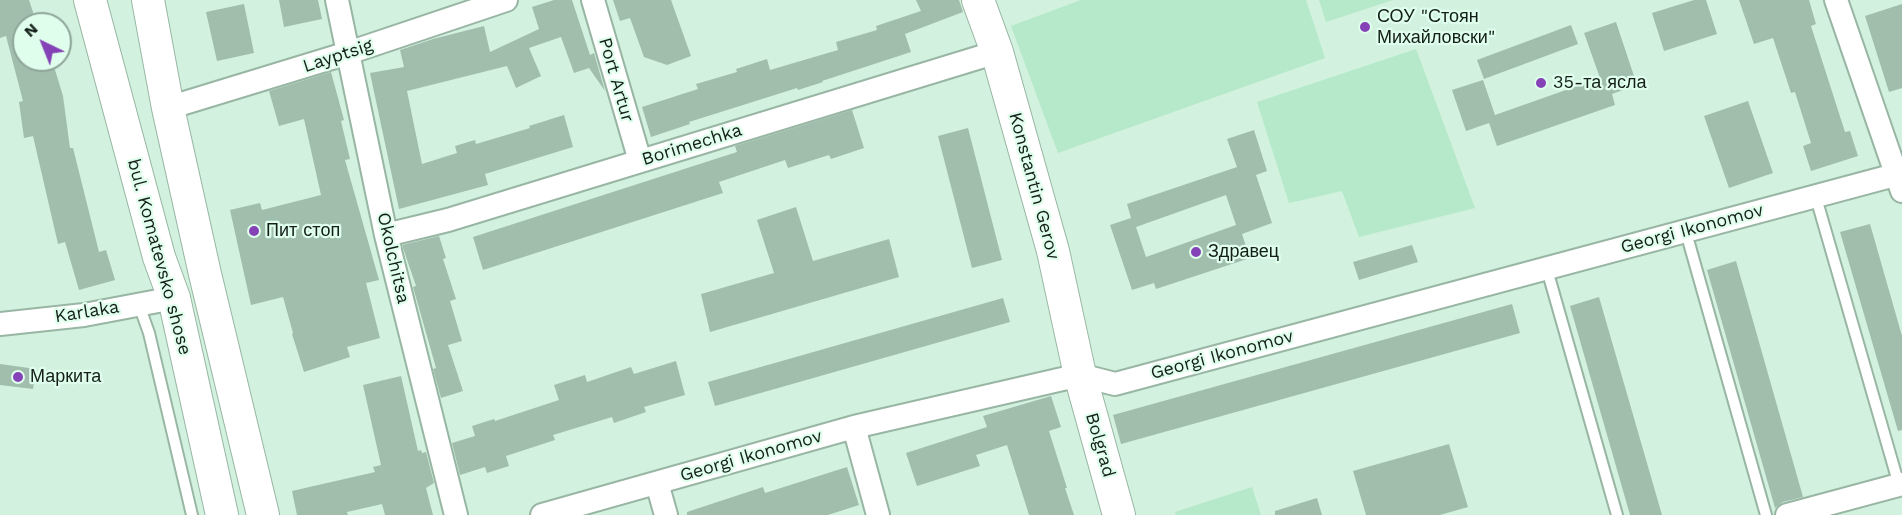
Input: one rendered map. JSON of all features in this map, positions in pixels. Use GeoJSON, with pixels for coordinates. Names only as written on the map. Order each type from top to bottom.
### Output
{"type":"FeatureCollection","features":[{"type":"Feature","properties":{"kind":"main road","name":"bul. Komatevsko shose"},"geometry":{"type":"LineString","coordinates":[[90,0],[159,257],[174,298],[222,515]]}},
{"type":"Feature","properties":{"kind":"main road"},"geometry":{"type":"LineString","coordinates":[[148,0],[168,108],[207,285],[263,515]]}},
{"type":"Feature","properties":{"kind":"main road","name":"Konstantin Gerov"},"geometry":{"type":"LineString","coordinates":[[978,0],[997,52],[1053,251],[1080,375]]}},
{"type":"Feature","properties":{"kind":"main road","name":"Bolgrad"},"geometry":{"type":"LineString","coordinates":[[1080,375],[1119,515]]}},
{"type":"Feature","properties":{"kind":"street","name":"Okolchitsa"},"geometry":{"type":"LineString","coordinates":[[337,0],[387,235],[456,515]]}},
{"type":"Feature","properties":{"kind":"street","name":"Layptsig"},"geometry":{"type":"LineString","coordinates":[[168,108],[348,53],[506,0]]}},
{"type":"Feature","properties":{"kind":"street","name":"Port Artur"},"geometry":{"type":"LineString","coordinates":[[593,0],[640,161]]}},
{"type":"Feature","properties":{"kind":"street"},"geometry":{"type":"LineString","coordinates":[[1836,0],[1900,179]]}},
{"type":"Feature","properties":{"kind":"street","name":"Borimechka"},"geometry":{"type":"LineString","coordinates":[[387,235],[448,220],[997,52]]}},
{"type":"Feature","properties":{"kind":"street","name":"Georgi Ikonomov"},"geometry":{"type":"LineString","coordinates":[[542,515],[854,427],[1080,375],[1115,384],[1900,179]]}},
{"type":"Feature","properties":{"kind":"street","name":"Karlaka"},"geometry":{"type":"LineString","coordinates":[[0,324],[84,315],[174,298]]}},
{"type":"Feature","properties":{"kind":"street"},"geometry":{"type":"LineString","coordinates":[[854,427],[878,515]]}},
{"type":"Feature","properties":{"kind":"street"},"geometry":{"type":"LineString","coordinates":[[657,483],[666,515]]}},
{"type":"Feature","properties":{"kind":"street"},"geometry":{"type":"LineString","coordinates":[[1787,515],[1901,484]]}},
{"type":"Feature","properties":{"kind":"lane"},"geometry":{"type":"LineString","coordinates":[[1819,208],[1901,484]]}},
{"type":"Feature","properties":{"kind":"lane"},"geometry":{"type":"LineString","coordinates":[[1689,243],[1766,515]]}},
{"type":"Feature","properties":{"kind":"lane"},"geometry":{"type":"LineString","coordinates":[[1550,280],[1617,515]]}},
{"type":"Feature","properties":{"kind":"lane"},"geometry":{"type":"LineString","coordinates":[[140,305],[149,333],[192,515]]}},
{"type":"Feature","properties":{"kind":"green space"},"geometry":{"type":"Polygon","coordinates":[[[1081,0],[1306,0],[1325,58],[1058,153],[1011,26],[1081,0]]]}},
{"type":"Feature","properties":{"kind":"green space"},"geometry":{"type":"Polygon","coordinates":[[[1319,0],[1393,0],[1326,22],[1319,0]]]}},
{"type":"Feature","properties":{"kind":"green space"},"geometry":{"type":"Polygon","coordinates":[[[1416,49],[1475,208],[1359,237],[1342,191],[1289,203],[1257,102],[1416,49]]]}},
{"type":"Feature","properties":{"kind":"green space"},"geometry":{"type":"Polygon","coordinates":[[[1252,487],[1261,515],[1176,515],[1175,512],[1252,487]]]}},
{"type":"Feature","properties":{"kind":"building"},"geometry":{"type":"Polygon","coordinates":[[[0,0],[29,0],[33,12],[12,12],[12,59],[6,36],[0,38],[0,0]]]}},
{"type":"Feature","properties":{"kind":"building"},"geometry":{"type":"Polygon","coordinates":[[[279,0],[318,0],[322,19],[284,27],[279,0]]]}},
{"type":"Feature","properties":{"kind":"building"},"geometry":{"type":"Polygon","coordinates":[[[554,0],[572,0],[590,55],[594,53],[605,91],[589,68],[574,73],[561,37],[529,48],[541,76],[516,88],[507,66],[407,91],[422,164],[457,153],[455,146],[475,140],[476,144],[564,115],[573,147],[485,174],[488,185],[399,209],[370,73],[404,67],[400,50],[484,26],[490,52],[539,29],[532,7],[554,0]]]}},
{"type":"Feature","properties":{"kind":"building"},"geometry":{"type":"Polygon","coordinates":[[[613,0],[671,0],[691,56],[667,65],[644,57],[630,18],[620,21],[613,0]]]}},
{"type":"Feature","properties":{"kind":"building"},"geometry":{"type":"Polygon","coordinates":[[[916,0],[959,0],[963,12],[905,34],[911,52],[798,90],[797,88],[689,122],[690,124],[651,137],[642,107],[698,89],[696,84],[737,72],[736,69],[767,59],[770,70],[838,50],[836,42],[877,30],[876,26],[921,11],[916,0]]]}},
{"type":"Feature","properties":{"kind":"building"},"geometry":{"type":"Polygon","coordinates":[[[1694,0],[1706,0],[1717,34],[1664,51],[1652,13],[1694,0]]]}},
{"type":"Feature","properties":{"kind":"building"},"geometry":{"type":"Polygon","coordinates":[[[1739,0],[1809,0],[1816,24],[1811,26],[1845,132],[1850,131],[1858,156],[1811,171],[1803,146],[1811,143],[1795,92],[1791,93],[1773,38],[1754,44],[1739,0]]]}},
{"type":"Feature","properties":{"kind":"building"},"geometry":{"type":"Polygon","coordinates":[[[244,4],[254,53],[217,61],[206,12],[244,4]]]}},
{"type":"Feature","properties":{"kind":"building"},"geometry":{"type":"Polygon","coordinates":[[[1902,4],[1902,88],[1889,92],[1865,16],[1902,4]]]}},
{"type":"Feature","properties":{"kind":"building"},"geometry":{"type":"Polygon","coordinates":[[[1616,22],[1637,85],[1612,94],[1615,105],[1497,146],[1489,123],[1466,131],[1452,90],[1483,80],[1495,115],[1600,78],[1584,33],[1616,22]]]}},
{"type":"Feature","properties":{"kind":"building"},"geometry":{"type":"Polygon","coordinates":[[[1571,25],[1578,44],[1484,79],[1477,60],[1571,25]]]}},
{"type":"Feature","properties":{"kind":"building"},"geometry":{"type":"Polygon","coordinates":[[[15,72],[56,72],[63,96],[70,148],[73,148],[99,252],[106,250],[115,280],[79,290],[65,242],[58,244],[33,136],[24,138],[19,102],[23,101],[15,72]]]}},
{"type":"Feature","properties":{"kind":"building"},"geometry":{"type":"Polygon","coordinates":[[[331,72],[344,120],[341,121],[350,159],[345,160],[379,280],[366,283],[380,338],[347,347],[350,357],[304,372],[283,297],[251,305],[230,210],[260,203],[262,210],[321,195],[304,119],[279,126],[269,91],[331,72]]]}},
{"type":"Feature","properties":{"kind":"building"},"geometry":{"type":"Polygon","coordinates":[[[1748,101],[1773,173],[1729,188],[1704,116],[1748,101]]]}},
{"type":"Feature","properties":{"kind":"building"},"geometry":{"type":"Polygon","coordinates":[[[852,110],[864,148],[831,159],[829,155],[788,168],[785,160],[719,182],[723,193],[483,270],[473,237],[737,152],[735,146],[852,110]]]}},
{"type":"Feature","properties":{"kind":"building"},"geometry":{"type":"Polygon","coordinates":[[[968,128],[1002,260],[972,268],[938,136],[968,128]]]}},
{"type":"Feature","properties":{"kind":"building"},"geometry":{"type":"Polygon","coordinates":[[[1254,130],[1267,171],[1256,175],[1272,223],[1242,234],[1250,258],[1156,289],[1154,283],[1132,290],[1110,225],[1131,218],[1127,204],[1237,167],[1227,139],[1254,130]],[[1226,195],[1136,227],[1146,257],[1236,225],[1226,195]]]}},
{"type":"Feature","properties":{"kind":"building"},"geometry":{"type":"Polygon","coordinates":[[[796,207],[813,261],[889,239],[899,277],[710,332],[701,294],[774,273],[757,220],[796,207]]]}},
{"type":"Feature","properties":{"kind":"building"},"geometry":{"type":"Polygon","coordinates":[[[1870,224],[1902,336],[1902,430],[1898,431],[1840,232],[1870,224]]]}},
{"type":"Feature","properties":{"kind":"building"},"geometry":{"type":"Polygon","coordinates":[[[439,236],[446,258],[443,259],[456,299],[450,301],[462,341],[448,345],[463,391],[441,398],[433,369],[436,368],[413,287],[416,286],[402,245],[439,236]]]}},
{"type":"Feature","properties":{"kind":"building"},"geometry":{"type":"Polygon","coordinates":[[[1412,245],[1418,262],[1359,280],[1353,262],[1412,245]]]}},
{"type":"Feature","properties":{"kind":"building"},"geometry":{"type":"Polygon","coordinates":[[[1736,261],[1803,497],[1783,502],[1775,508],[1707,270],[1736,261]]]}},
{"type":"Feature","properties":{"kind":"building"},"geometry":{"type":"Polygon","coordinates":[[[1599,297],[1662,515],[1630,515],[1570,306],[1599,297]]]}},
{"type":"Feature","properties":{"kind":"building"},"geometry":{"type":"Polygon","coordinates":[[[1003,298],[1010,322],[715,406],[708,382],[1003,298]]]}},
{"type":"Feature","properties":{"kind":"building"},"geometry":{"type":"Polygon","coordinates":[[[1512,304],[1520,333],[1121,444],[1113,415],[1512,304]]]}},
{"type":"Feature","properties":{"kind":"building"},"geometry":{"type":"Polygon","coordinates":[[[676,361],[685,395],[644,407],[646,412],[614,423],[612,417],[553,435],[555,440],[506,456],[509,466],[487,473],[485,467],[460,475],[452,443],[475,436],[472,426],[559,400],[554,385],[585,375],[587,382],[631,367],[634,374],[676,361]]]}},
{"type":"Feature","properties":{"kind":"building","name":"Маркита"},"geometry":{"type":"Polygon","coordinates":[[[0,364],[36,369],[33,389],[0,385],[0,364]]]}},
{"type":"Feature","properties":{"kind":"building"},"geometry":{"type":"Polygon","coordinates":[[[401,376],[418,451],[426,452],[434,483],[426,488],[433,515],[385,515],[382,504],[347,512],[348,515],[297,515],[292,491],[375,472],[373,467],[381,465],[363,385],[401,376]]]}},
{"type":"Feature","properties":{"kind":"building"},"geometry":{"type":"Polygon","coordinates":[[[1051,396],[1061,427],[1049,431],[1074,515],[1029,515],[1007,445],[976,455],[980,466],[917,486],[906,453],[987,427],[983,416],[1051,396]]]}},
{"type":"Feature","properties":{"kind":"building"},"geometry":{"type":"Polygon","coordinates":[[[1449,444],[1468,507],[1440,515],[1366,515],[1353,471],[1449,444]]]}},
{"type":"Feature","properties":{"kind":"building"},"geometry":{"type":"Polygon","coordinates":[[[847,467],[859,505],[828,515],[687,515],[687,512],[763,487],[765,493],[847,467]]]}},
{"type":"Feature","properties":{"kind":"building"},"geometry":{"type":"Polygon","coordinates":[[[1317,498],[1322,515],[1275,515],[1275,511],[1317,498]]]}},
{"type":"Feature","properties":{"kind":"place","name":"СОУ \"Стоян Михайловски\""},"geometry":{"type":"Point","coordinates":[1365,27]}},
{"type":"Feature","properties":{"kind":"place","name":"35-та ясла"},"geometry":{"type":"Point","coordinates":[1541,83]}},
{"type":"Feature","properties":{"kind":"place","name":"Пит стоп"},"geometry":{"type":"Point","coordinates":[254,231]}},
{"type":"Feature","properties":{"kind":"place","name":"Здравец"},"geometry":{"type":"Point","coordinates":[1196,252]}},
{"type":"Feature","properties":{"kind":"place","name":"Маркита"},"geometry":{"type":"Point","coordinates":[18,377]}}]}
